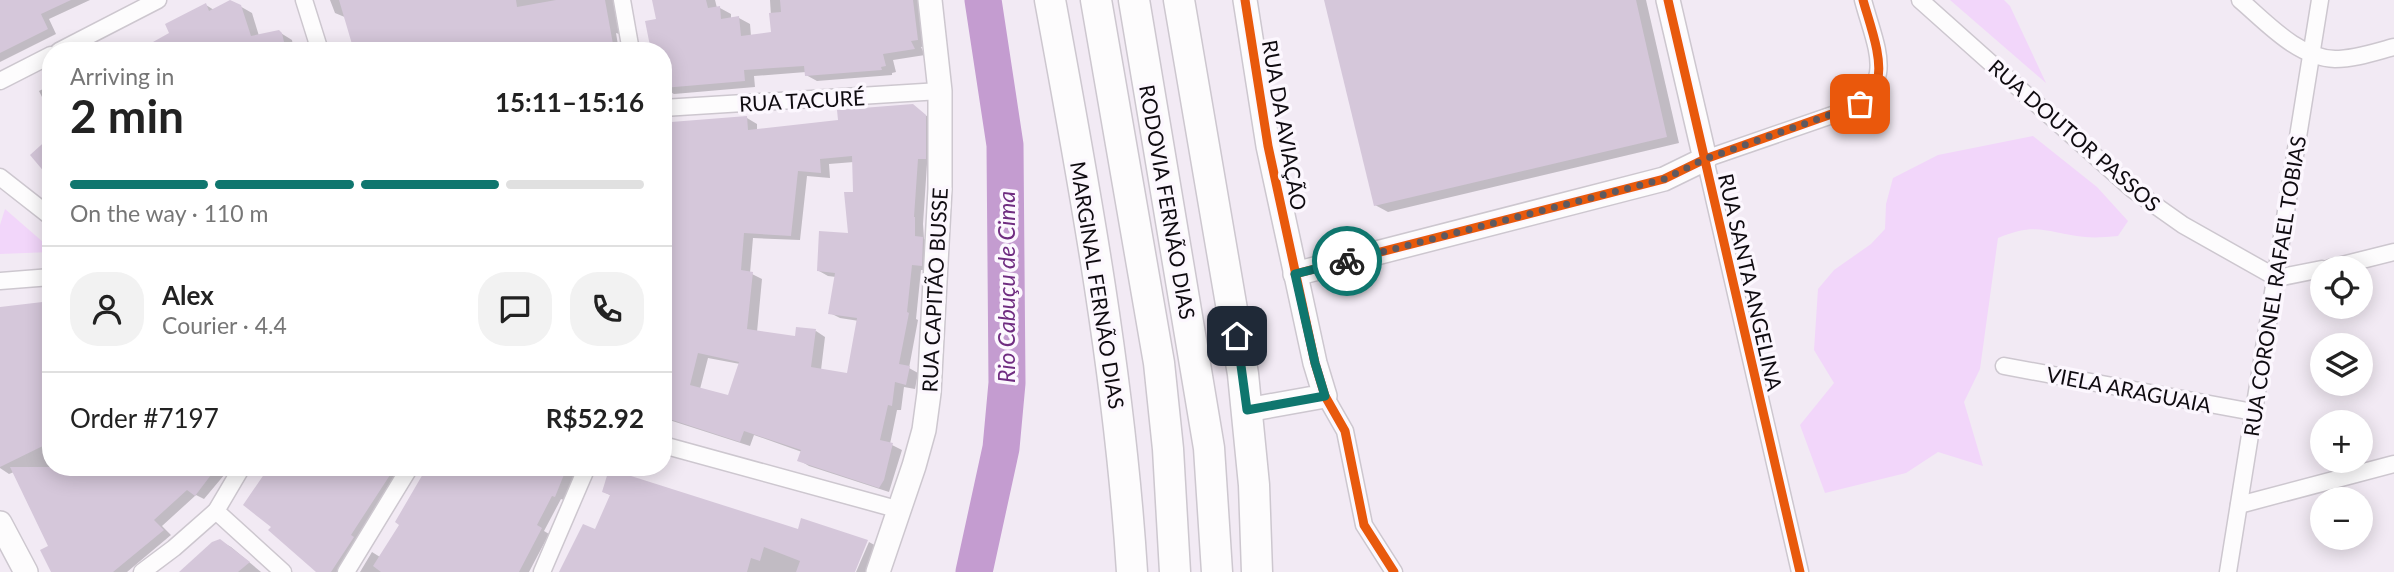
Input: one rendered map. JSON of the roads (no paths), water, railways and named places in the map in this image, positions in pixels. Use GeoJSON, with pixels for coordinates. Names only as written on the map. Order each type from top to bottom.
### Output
{"type":"FeatureCollection","features":[{"type":"Feature","properties":{"kind":"highway","name":"MARGINAL FERNÃO DIAS"},"geometry":{"type":"LineString","coordinates":[[1050,0],[1079,155],[1116,403],[1132,572]]}},
{"type":"Feature","properties":{"kind":"highway","name":"RODOVIA FERNÃO DIAS"},"geometry":{"type":"LineString","coordinates":[[1096,0],[1159,363],[1168,449],[1175,572]]}},
{"type":"Feature","properties":{"kind":"highway","name":"RODOVIA FERNÃO DIAS"},"geometry":{"type":"LineString","coordinates":[[1134,0],[1209,448],[1217,572]]}},
{"type":"Feature","properties":{"kind":"highway"},"geometry":{"type":"LineString","coordinates":[[1179,0],[1243,374],[1254,485],[1257,572]]}},
{"type":"Feature","properties":{"kind":"street"},"geometry":{"type":"LineString","coordinates":[[76,42],[158,0]]}},
{"type":"Feature","properties":{"kind":"street"},"geometry":{"type":"LineString","coordinates":[[304,0],[317,42]]}},
{"type":"Feature","properties":{"kind":"street"},"geometry":{"type":"LineString","coordinates":[[622,0],[629,42]]}},
{"type":"Feature","properties":{"kind":"street","name":"RUA CAPITÃO BUSSE"},"geometry":{"type":"LineString","coordinates":[[877,572],[900,510],[924,430],[929,393],[940,189],[940,91],[929,0]]}},
{"type":"Feature","properties":{"kind":"street","name":"RUA DA AVIAÇÃO"},"geometry":{"type":"LineString","coordinates":[[1245,0],[1268,146],[1315,363],[1325,396],[1345,431],[1364,525],[1394,572]]}},
{"type":"Feature","properties":{"kind":"street","name":"RUA SANTA ANGELINA"},"geometry":{"type":"LineString","coordinates":[[1668,0],[1800,572]]}},
{"type":"Feature","properties":{"kind":"street"},"geometry":{"type":"LineString","coordinates":[[1295,274],[1664,179],[1705,159],[1860,104],[1871,94],[1877,83],[1878,60],[1863,0]]}},
{"type":"Feature","properties":{"kind":"street","name":"RUA DOUTOR PASSOS"},"geometry":{"type":"LineString","coordinates":[[1920,0],[2132,189],[2183,225],[2277,278]]}},
{"type":"Feature","properties":{"kind":"street"},"geometry":{"type":"LineString","coordinates":[[2241,0],[2277,32],[2311,55],[2336,59],[2394,47]]}},
{"type":"Feature","properties":{"kind":"street","name":"RUA CORONEL RAFAEL TOBIAS"},"geometry":{"type":"LineString","coordinates":[[2228,572],[2320,0]]}},
{"type":"Feature","properties":{"kind":"street"},"geometry":{"type":"LineString","coordinates":[[0,81],[42,60]]}},
{"type":"Feature","properties":{"kind":"street","name":"RUA TACURÉ"},"geometry":{"type":"LineString","coordinates":[[672,107],[940,91]]}},
{"type":"Feature","properties":{"kind":"street"},"geometry":{"type":"LineString","coordinates":[[0,177],[42,210]]}},
{"type":"Feature","properties":{"kind":"street"},"geometry":{"type":"LineString","coordinates":[[2373,257],[2394,252]]}},
{"type":"Feature","properties":{"kind":"street"},"geometry":{"type":"LineString","coordinates":[[2277,278],[2310,271]]}},
{"type":"Feature","properties":{"kind":"street"},"geometry":{"type":"LineString","coordinates":[[0,281],[42,278]]}},
{"type":"Feature","properties":{"kind":"street","name":"VIELA ARAGUAIA"},"geometry":{"type":"LineString","coordinates":[[2004,366],[2253,412]]}},
{"type":"Feature","properties":{"kind":"street"},"geometry":{"type":"LineString","coordinates":[[1247,410],[1325,396]]}},
{"type":"Feature","properties":{"kind":"street"},"geometry":{"type":"LineString","coordinates":[[672,447],[900,510]]}},
{"type":"Feature","properties":{"kind":"street"},"geometry":{"type":"LineString","coordinates":[[2239,505],[2394,464]]}},
{"type":"Feature","properties":{"kind":"street"},"geometry":{"type":"LineString","coordinates":[[142,572],[216,511],[237,476]]}},
{"type":"Feature","properties":{"kind":"street"},"geometry":{"type":"LineString","coordinates":[[346,572],[405,476]]}},
{"type":"Feature","properties":{"kind":"street"},"geometry":{"type":"LineString","coordinates":[[542,572],[583,476]]}},
{"type":"Feature","properties":{"kind":"street"},"geometry":{"type":"LineString","coordinates":[[216,511],[283,572]]}},
{"type":"Feature","properties":{"kind":"street"},"geometry":{"type":"LineString","coordinates":[[0,523],[26,572]]}},
{"type":"Feature","properties":{"kind":"waterway","name":"Rio Cabuçu de Cima"},"geometry":{"type":"LineString","coordinates":[[974,572],[1001,448],[1007,383],[1005,145],[983,0]]}}]}
